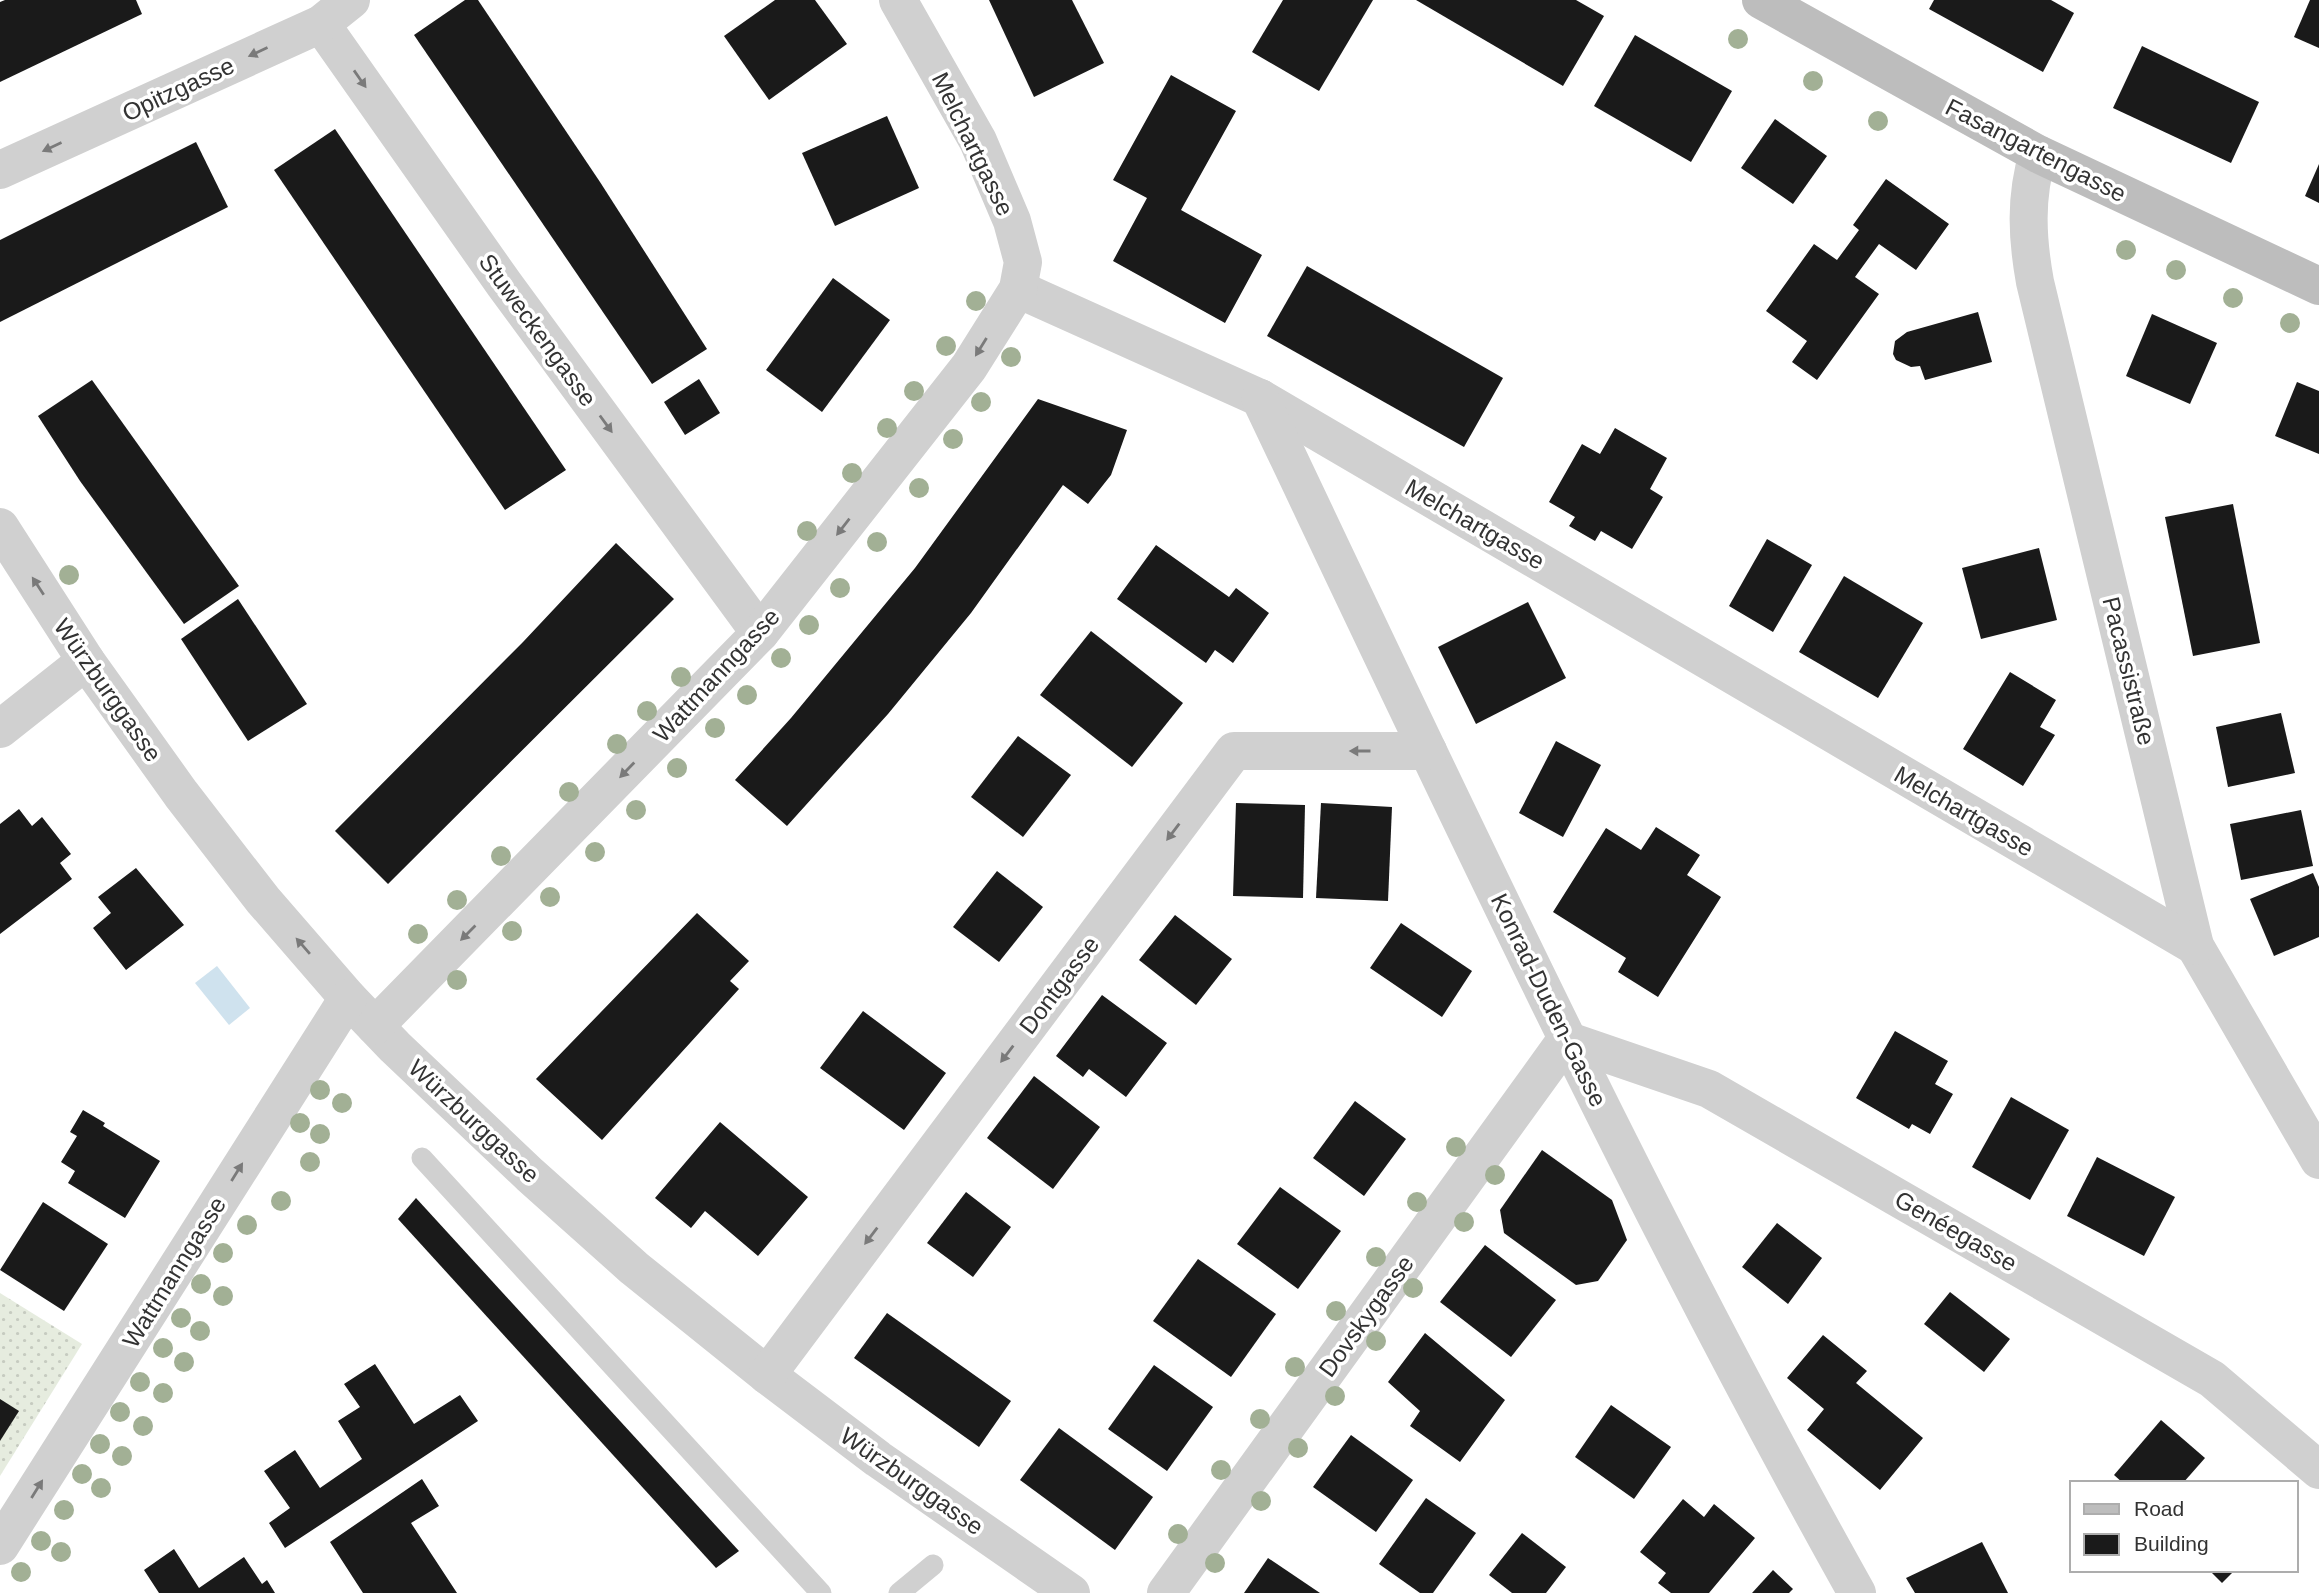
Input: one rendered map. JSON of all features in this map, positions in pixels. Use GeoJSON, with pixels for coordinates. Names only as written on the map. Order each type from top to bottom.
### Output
{"type":"FeatureCollection","features":[{"type":"Feature","properties":{"kind":"main road","name":"Fasangartengasse"},"geometry":{"type":"LineString","coordinates":[[1761,0],[2038,154],[2319,286]]}},
{"type":"Feature","properties":{"kind":"street","name":"Opitzgasse"},"geometry":{"type":"LineString","coordinates":[[0,170],[321,24],[351,0]]}},
{"type":"Feature","properties":{"kind":"street","name":"Melchartgasse"},"geometry":{"type":"LineString","coordinates":[[898,0],[978,141],[1012,221],[1023,262],[1018,289],[1260,398],[2195,946]]}},
{"type":"Feature","properties":{"kind":"street","name":"Stuweckengasse"},"geometry":{"type":"LineString","coordinates":[[321,24],[504,284],[760,633]]}},
{"type":"Feature","properties":{"kind":"street","name":"Pacassistraße"},"geometry":{"type":"LineString","coordinates":[[2038,154],[2030,184],[2027,218],[2035,282],[2195,946],[2319,1160]]}},
{"type":"Feature","properties":{"kind":"street","name":"Wattmanngasse"},"geometry":{"type":"LineString","coordinates":[[375,1026],[760,633],[969,367],[1018,289]]}},
{"type":"Feature","properties":{"kind":"street","name":"Konrad-Duden-Gasse"},"geometry":{"type":"LineString","coordinates":[[1260,398],[1566,1040],[1776,1448],[1857,1593]]}},
{"type":"Feature","properties":{"kind":"street","name":"Würzburggasse"},"geometry":{"type":"LineString","coordinates":[[0,527],[86,661],[181,794],[255,890],[375,1026],[530,1175],[634,1268],[767,1375],[878,1459],[1071,1593]]}},
{"type":"Feature","properties":{"kind":"street"},"geometry":{"type":"LineString","coordinates":[[0,729],[86,661]]}},
{"type":"Feature","properties":{"kind":"street","name":"Dontgasse"},"geometry":{"type":"LineString","coordinates":[[767,1375],[1234,751],[1428,751]]}},
{"type":"Feature","properties":{"kind":"street","name":"Wattmanngasse"},"geometry":{"type":"LineString","coordinates":[[0,1546],[348,998]]}},
{"type":"Feature","properties":{"kind":"street","name":"Genéegasse"},"geometry":{"type":"LineString","coordinates":[[1566,1040],[1709,1089],[2212,1379],[2319,1470]]}},
{"type":"Feature","properties":{"kind":"street","name":"Dovskygasse"},"geometry":{"type":"LineString","coordinates":[[1166,1593],[1566,1040]]}},
{"type":"Feature","properties":{"kind":"lane"},"geometry":{"type":"LineString","coordinates":[[422,1158],[821,1593]]}},
{"type":"Feature","properties":{"kind":"lane"},"geometry":{"type":"LineString","coordinates":[[899,1593],[933,1565]]}},
{"type":"Feature","properties":{"kind":"shaded area"},"geometry":{"type":"Polygon","coordinates":[[[0,1293],[82,1344],[0,1476],[0,1293]]]}},
{"type":"Feature","properties":{"kind":"water"},"geometry":{"type":"Polygon","coordinates":[[[217,966],[250,1008],[229,1025],[195,983],[217,966]]]}},
{"type":"Feature","properties":{"kind":"building"},"geometry":{"type":"Polygon","coordinates":[[[136,0],[142,14],[0,82],[0,2],[136,0]]]}},
{"type":"Feature","properties":{"kind":"building"},"geometry":{"type":"Polygon","coordinates":[[[465,0],[478,0],[600,182],[707,349],[652,384],[414,35],[465,0]]]}},
{"type":"Feature","properties":{"kind":"building"},"geometry":{"type":"Polygon","coordinates":[[[775,0],[815,0],[847,44],[769,100],[724,36],[775,0]]]}},
{"type":"Feature","properties":{"kind":"building"},"geometry":{"type":"Polygon","coordinates":[[[989,0],[1072,0],[1104,63],[1034,97],[989,0]]]}},
{"type":"Feature","properties":{"kind":"building"},"geometry":{"type":"Polygon","coordinates":[[[1283,0],[1373,0],[1319,91],[1252,52],[1283,0]]]}},
{"type":"Feature","properties":{"kind":"building"},"geometry":{"type":"Polygon","coordinates":[[[1416,0],[1576,0],[1604,16],[1563,86],[1416,0]]]}},
{"type":"Feature","properties":{"kind":"building"},"geometry":{"type":"Polygon","coordinates":[[[1934,0],[2051,0],[2074,13],[2043,72],[1929,9],[1934,0]]]}},
{"type":"Feature","properties":{"kind":"building"},"geometry":{"type":"Polygon","coordinates":[[[2310,0],[2319,0],[2319,48],[2294,37],[2310,0]]]}},
{"type":"Feature","properties":{"kind":"building"},"geometry":{"type":"Polygon","coordinates":[[[1635,35],[1732,91],[1691,162],[1594,106],[1635,35]]]}},
{"type":"Feature","properties":{"kind":"building"},"geometry":{"type":"Polygon","coordinates":[[[2142,46],[2259,102],[2231,163],[2113,108],[2142,46]]]}},
{"type":"Feature","properties":{"kind":"building"},"geometry":{"type":"Polygon","coordinates":[[[1171,75],[1236,111],[1181,210],[1262,255],[1225,323],[1113,261],[1147,198],[1113,180],[1171,75]]]}},
{"type":"Feature","properties":{"kind":"building"},"geometry":{"type":"Polygon","coordinates":[[[887,116],[919,188],[835,226],[802,153],[887,116]]]}},
{"type":"Feature","properties":{"kind":"building"},"geometry":{"type":"Polygon","coordinates":[[[1775,119],[1827,156],[1793,204],[1741,168],[1775,119]]]}},
{"type":"Feature","properties":{"kind":"building"},"geometry":{"type":"Polygon","coordinates":[[[335,129],[566,470],[505,510],[274,170],[335,129]]]}},
{"type":"Feature","properties":{"kind":"building"},"geometry":{"type":"Polygon","coordinates":[[[196,142],[228,207],[0,322],[0,240],[196,142]]]}},
{"type":"Feature","properties":{"kind":"building"},"geometry":{"type":"Polygon","coordinates":[[[2319,164],[2319,203],[2305,196],[2319,164]]]}},
{"type":"Feature","properties":{"kind":"building"},"geometry":{"type":"Polygon","coordinates":[[[1886,179],[1949,224],[1916,270],[1879,244],[1855,277],[1879,294],[1817,380],[1792,362],[1807,341],[1766,311],[1814,244],[1837,260],[1859,230],[1853,225],[1886,179]]]}},
{"type":"Feature","properties":{"kind":"building"},"geometry":{"type":"Polygon","coordinates":[[[1307,266],[1503,378],[1464,447],[1267,336],[1307,266]]]}},
{"type":"Feature","properties":{"kind":"building"},"geometry":{"type":"Polygon","coordinates":[[[833,278],[890,320],[822,412],[766,370],[833,278]]]}},
{"type":"Feature","properties":{"kind":"building"},"geometry":{"type":"Polygon","coordinates":[[[1978,312],[1992,362],[1925,380],[1920,366],[1911,367],[1896,360],[1893,354],[1895,341],[1907,332],[1978,312]]]}},
{"type":"Feature","properties":{"kind":"building"},"geometry":{"type":"Polygon","coordinates":[[[2152,314],[2217,343],[2190,404],[2126,376],[2152,314]]]}},
{"type":"Feature","properties":{"kind":"building"},"geometry":{"type":"Polygon","coordinates":[[[699,379],[720,413],[685,435],[664,402],[699,379]]]}},
{"type":"Feature","properties":{"kind":"building"},"geometry":{"type":"Polygon","coordinates":[[[92,380],[239,586],[184,624],[80,481],[38,416],[92,380]]]}},
{"type":"Feature","properties":{"kind":"building"},"geometry":{"type":"Polygon","coordinates":[[[2297,382],[2319,391],[2319,454],[2275,436],[2297,382]]]}},
{"type":"Feature","properties":{"kind":"building"},"geometry":{"type":"Polygon","coordinates":[[[1038,399],[1127,430],[1111,475],[1088,504],[1063,485],[971,613],[888,714],[787,826],[735,780],[791,718],[915,568],[1038,399]]]}},
{"type":"Feature","properties":{"kind":"building"},"geometry":{"type":"Polygon","coordinates":[[[1615,428],[1667,458],[1650,489],[1663,497],[1632,549],[1601,531],[1595,541],[1569,526],[1575,517],[1549,502],[1582,444],[1600,454],[1615,428]]]}},
{"type":"Feature","properties":{"kind":"building"},"geometry":{"type":"Polygon","coordinates":[[[2233,504],[2260,643],[2193,656],[2165,517],[2233,504]]]}},
{"type":"Feature","properties":{"kind":"building"},"geometry":{"type":"Polygon","coordinates":[[[1767,539],[1812,565],[1773,632],[1729,606],[1767,539]]]}},
{"type":"Feature","properties":{"kind":"building"},"geometry":{"type":"Polygon","coordinates":[[[616,543],[674,599],[388,884],[335,831],[523,642],[616,543]]]}},
{"type":"Feature","properties":{"kind":"building"},"geometry":{"type":"Polygon","coordinates":[[[1156,545],[1229,597],[1236,588],[1269,613],[1233,663],[1215,650],[1206,663],[1117,599],[1156,545]]]}},
{"type":"Feature","properties":{"kind":"building"},"geometry":{"type":"Polygon","coordinates":[[[2039,548],[2057,620],[1981,639],[1962,568],[2039,548]]]}},
{"type":"Feature","properties":{"kind":"building"},"geometry":{"type":"Polygon","coordinates":[[[1844,576],[1923,623],[1878,698],[1799,652],[1844,576]]]}},
{"type":"Feature","properties":{"kind":"building"},"geometry":{"type":"Polygon","coordinates":[[[238,599],[307,704],[248,741],[181,639],[238,599]]]}},
{"type":"Feature","properties":{"kind":"building"},"geometry":{"type":"Polygon","coordinates":[[[1528,602],[1566,678],[1476,724],[1438,647],[1528,602]]]}},
{"type":"Feature","properties":{"kind":"building"},"geometry":{"type":"Polygon","coordinates":[[[1091,631],[1183,703],[1132,767],[1040,695],[1091,631]]]}},
{"type":"Feature","properties":{"kind":"building"},"geometry":{"type":"Polygon","coordinates":[[[2010,672],[2056,700],[2040,727],[2055,735],[2023,786],[1963,749],[2010,672]]]}},
{"type":"Feature","properties":{"kind":"building"},"geometry":{"type":"Polygon","coordinates":[[[2281,713],[2295,773],[2228,787],[2216,727],[2281,713]]]}},
{"type":"Feature","properties":{"kind":"building"},"geometry":{"type":"Polygon","coordinates":[[[1018,736],[1071,775],[1023,837],[971,797],[1018,736]]]}},
{"type":"Feature","properties":{"kind":"building"},"geometry":{"type":"Polygon","coordinates":[[[1556,741],[1601,765],[1563,837],[1519,813],[1556,741]]]}},
{"type":"Feature","properties":{"kind":"building"},"geometry":{"type":"Polygon","coordinates":[[[1236,803],[1305,805],[1303,898],[1233,896],[1236,803]]]}},
{"type":"Feature","properties":{"kind":"building"},"geometry":{"type":"Polygon","coordinates":[[[1321,803],[1392,807],[1388,901],[1316,898],[1321,803]]]}},
{"type":"Feature","properties":{"kind":"building"},"geometry":{"type":"Polygon","coordinates":[[[19,809],[32,826],[42,817],[71,854],[60,863],[72,879],[0,934],[0,824],[19,809]]]}},
{"type":"Feature","properties":{"kind":"building"},"geometry":{"type":"Polygon","coordinates":[[[2301,810],[2313,866],[2241,880],[2230,824],[2301,810]]]}},
{"type":"Feature","properties":{"kind":"building"},"geometry":{"type":"Polygon","coordinates":[[[1656,827],[1700,855],[1687,875],[1721,897],[1658,997],[1618,972],[1626,958],[1553,912],[1606,828],[1641,850],[1656,827]]]}},
{"type":"Feature","properties":{"kind":"building"},"geometry":{"type":"Polygon","coordinates":[[[136,868],[184,925],[126,970],[93,928],[111,913],[98,897],[136,868]]]}},
{"type":"Feature","properties":{"kind":"building"},"geometry":{"type":"Polygon","coordinates":[[[997,871],[1043,907],[999,962],[953,927],[997,871]]]}},
{"type":"Feature","properties":{"kind":"building"},"geometry":{"type":"Polygon","coordinates":[[[2313,873],[2319,887],[2319,937],[2274,956],[2250,899],[2313,873]]]}},
{"type":"Feature","properties":{"kind":"building"},"geometry":{"type":"Polygon","coordinates":[[[697,913],[749,961],[730,981],[739,989],[602,1140],[536,1079],[697,913]]]}},
{"type":"Feature","properties":{"kind":"building"},"geometry":{"type":"Polygon","coordinates":[[[1175,915],[1232,959],[1196,1005],[1139,960],[1175,915]]]}},
{"type":"Feature","properties":{"kind":"building"},"geometry":{"type":"Polygon","coordinates":[[[1401,923],[1472,971],[1442,1017],[1370,968],[1401,923]]]}},
{"type":"Feature","properties":{"kind":"building"},"geometry":{"type":"Polygon","coordinates":[[[1102,995],[1167,1043],[1126,1097],[1089,1069],[1083,1077],[1056,1056],[1102,995]]]}},
{"type":"Feature","properties":{"kind":"building"},"geometry":{"type":"Polygon","coordinates":[[[863,1011],[946,1073],[904,1130],[820,1068],[863,1011]]]}},
{"type":"Feature","properties":{"kind":"building"},"geometry":{"type":"Polygon","coordinates":[[[1895,1031],[1948,1061],[1935,1084],[1953,1094],[1930,1134],[1912,1124],[1909,1129],[1856,1098],[1895,1031]]]}},
{"type":"Feature","properties":{"kind":"building"},"geometry":{"type":"Polygon","coordinates":[[[1034,1076],[1100,1127],[1053,1189],[987,1138],[1034,1076]]]}},
{"type":"Feature","properties":{"kind":"building"},"geometry":{"type":"Polygon","coordinates":[[[2011,1097],[2069,1130],[2030,1200],[1972,1167],[2011,1097]]]}},
{"type":"Feature","properties":{"kind":"building"},"geometry":{"type":"Polygon","coordinates":[[[1355,1101],[1406,1139],[1364,1196],[1313,1158],[1355,1101]]]}},
{"type":"Feature","properties":{"kind":"building"},"geometry":{"type":"Polygon","coordinates":[[[83,1110],[105,1123],[103,1126],[160,1161],[125,1218],[68,1183],[75,1171],[61,1162],[77,1136],[70,1132],[83,1110]]]}},
{"type":"Feature","properties":{"kind":"building"},"geometry":{"type":"Polygon","coordinates":[[[720,1122],[808,1197],[758,1256],[705,1211],[691,1228],[655,1198],[720,1122]]]}},
{"type":"Feature","properties":{"kind":"building"},"geometry":{"type":"Polygon","coordinates":[[[1542,1150],[1612,1200],[1627,1240],[1598,1281],[1576,1285],[1504,1233],[1500,1210],[1542,1150]]]}},
{"type":"Feature","properties":{"kind":"building"},"geometry":{"type":"Polygon","coordinates":[[[2097,1157],[2175,1197],[2144,1256],[2067,1216],[2097,1157]]]}},
{"type":"Feature","properties":{"kind":"building"},"geometry":{"type":"Polygon","coordinates":[[[1280,1187],[1341,1231],[1298,1289],[1237,1244],[1280,1187]]]}},
{"type":"Feature","properties":{"kind":"building"},"geometry":{"type":"Polygon","coordinates":[[[966,1192],[1011,1227],[973,1277],[927,1243],[966,1192]]]}},
{"type":"Feature","properties":{"kind":"building"},"geometry":{"type":"Polygon","coordinates":[[[416,1198],[739,1551],[716,1568],[398,1219],[416,1198]]]}},
{"type":"Feature","properties":{"kind":"building"},"geometry":{"type":"Polygon","coordinates":[[[43,1202],[108,1244],[64,1311],[0,1270],[43,1202]]]}},
{"type":"Feature","properties":{"kind":"building"},"geometry":{"type":"Polygon","coordinates":[[[1777,1223],[1822,1258],[1788,1304],[1742,1267],[1777,1223]]]}},
{"type":"Feature","properties":{"kind":"building"},"geometry":{"type":"Polygon","coordinates":[[[1485,1245],[1556,1300],[1511,1357],[1440,1302],[1485,1245]]]}},
{"type":"Feature","properties":{"kind":"building"},"geometry":{"type":"Polygon","coordinates":[[[1198,1259],[1276,1314],[1231,1377],[1153,1321],[1198,1259]]]}},
{"type":"Feature","properties":{"kind":"building"},"geometry":{"type":"Polygon","coordinates":[[[1950,1292],[2010,1339],[1984,1372],[1924,1324],[1950,1292]]]}},
{"type":"Feature","properties":{"kind":"building"},"geometry":{"type":"Polygon","coordinates":[[[887,1313],[1011,1401],[979,1447],[854,1358],[887,1313]]]}},
{"type":"Feature","properties":{"kind":"building"},"geometry":{"type":"Polygon","coordinates":[[[1425,1333],[1505,1400],[1460,1462],[1410,1426],[1420,1411],[1388,1382],[1425,1333]]]}},
{"type":"Feature","properties":{"kind":"building"},"geometry":{"type":"Polygon","coordinates":[[[1823,1335],[1867,1371],[1856,1383],[1923,1438],[1880,1490],[1807,1430],[1824,1409],[1787,1378],[1823,1335]]]}},
{"type":"Feature","properties":{"kind":"building"},"geometry":{"type":"Polygon","coordinates":[[[375,1364],[414,1424],[460,1395],[478,1421],[285,1548],[269,1523],[290,1508],[264,1471],[295,1450],[320,1488],[362,1459],[338,1421],[360,1407],[344,1384],[375,1364]]]}},
{"type":"Feature","properties":{"kind":"building"},"geometry":{"type":"Polygon","coordinates":[[[1154,1365],[1213,1407],[1167,1471],[1108,1429],[1154,1365]]]}},
{"type":"Feature","properties":{"kind":"building"},"geometry":{"type":"Polygon","coordinates":[[[0,1399],[19,1411],[0,1441],[0,1399]]]}},
{"type":"Feature","properties":{"kind":"building"},"geometry":{"type":"Polygon","coordinates":[[[1611,1405],[1671,1447],[1634,1499],[1575,1457],[1611,1405]]]}},
{"type":"Feature","properties":{"kind":"building"},"geometry":{"type":"Polygon","coordinates":[[[2161,1420],[2205,1458],[2185,1481],[2121,1481],[2114,1475],[2161,1420]]]}},
{"type":"Feature","properties":{"kind":"building"},"geometry":{"type":"Polygon","coordinates":[[[1059,1428],[1153,1497],[1115,1550],[1020,1480],[1059,1428]]]}},
{"type":"Feature","properties":{"kind":"building"},"geometry":{"type":"Polygon","coordinates":[[[1351,1435],[1413,1480],[1376,1532],[1313,1487],[1351,1435]]]}},
{"type":"Feature","properties":{"kind":"building"},"geometry":{"type":"Polygon","coordinates":[[[422,1479],[439,1506],[411,1523],[457,1593],[363,1593],[330,1542],[422,1479]]]}},
{"type":"Feature","properties":{"kind":"building"},"geometry":{"type":"Polygon","coordinates":[[[1426,1498],[1476,1533],[1433,1593],[1420,1593],[1379,1564],[1426,1498]]]}},
{"type":"Feature","properties":{"kind":"building"},"geometry":{"type":"Polygon","coordinates":[[[1683,1499],[1704,1517],[1714,1504],[1755,1538],[1709,1593],[1671,1593],[1658,1583],[1666,1573],[1640,1552],[1683,1499]]]}},
{"type":"Feature","properties":{"kind":"building"},"geometry":{"type":"Polygon","coordinates":[[[1522,1533],[1566,1567],[1546,1593],[1512,1593],[1489,1575],[1522,1533]]]}},
{"type":"Feature","properties":{"kind":"building"},"geometry":{"type":"Polygon","coordinates":[[[1982,1542],[2008,1593],[1915,1593],[1906,1578],[1982,1542]]]}},
{"type":"Feature","properties":{"kind":"building"},"geometry":{"type":"Polygon","coordinates":[[[174,1549],[199,1588],[244,1557],[262,1584],[267,1580],[275,1593],[159,1593],[144,1570],[174,1549]]]}},
{"type":"Feature","properties":{"kind":"building"},"geometry":{"type":"Polygon","coordinates":[[[1268,1558],[1320,1593],[1244,1593],[1268,1558]]]}},
{"type":"Feature","properties":{"kind":"building"},"geometry":{"type":"Polygon","coordinates":[[[1773,1570],[1793,1589],[1789,1593],[1752,1593],[1773,1570]]]}},
{"type":"Feature","properties":{"kind":"building"},"geometry":{"type":"Polygon","coordinates":[[[2211,1572],[2233,1572],[2222,1583],[2211,1572]]]}}]}
